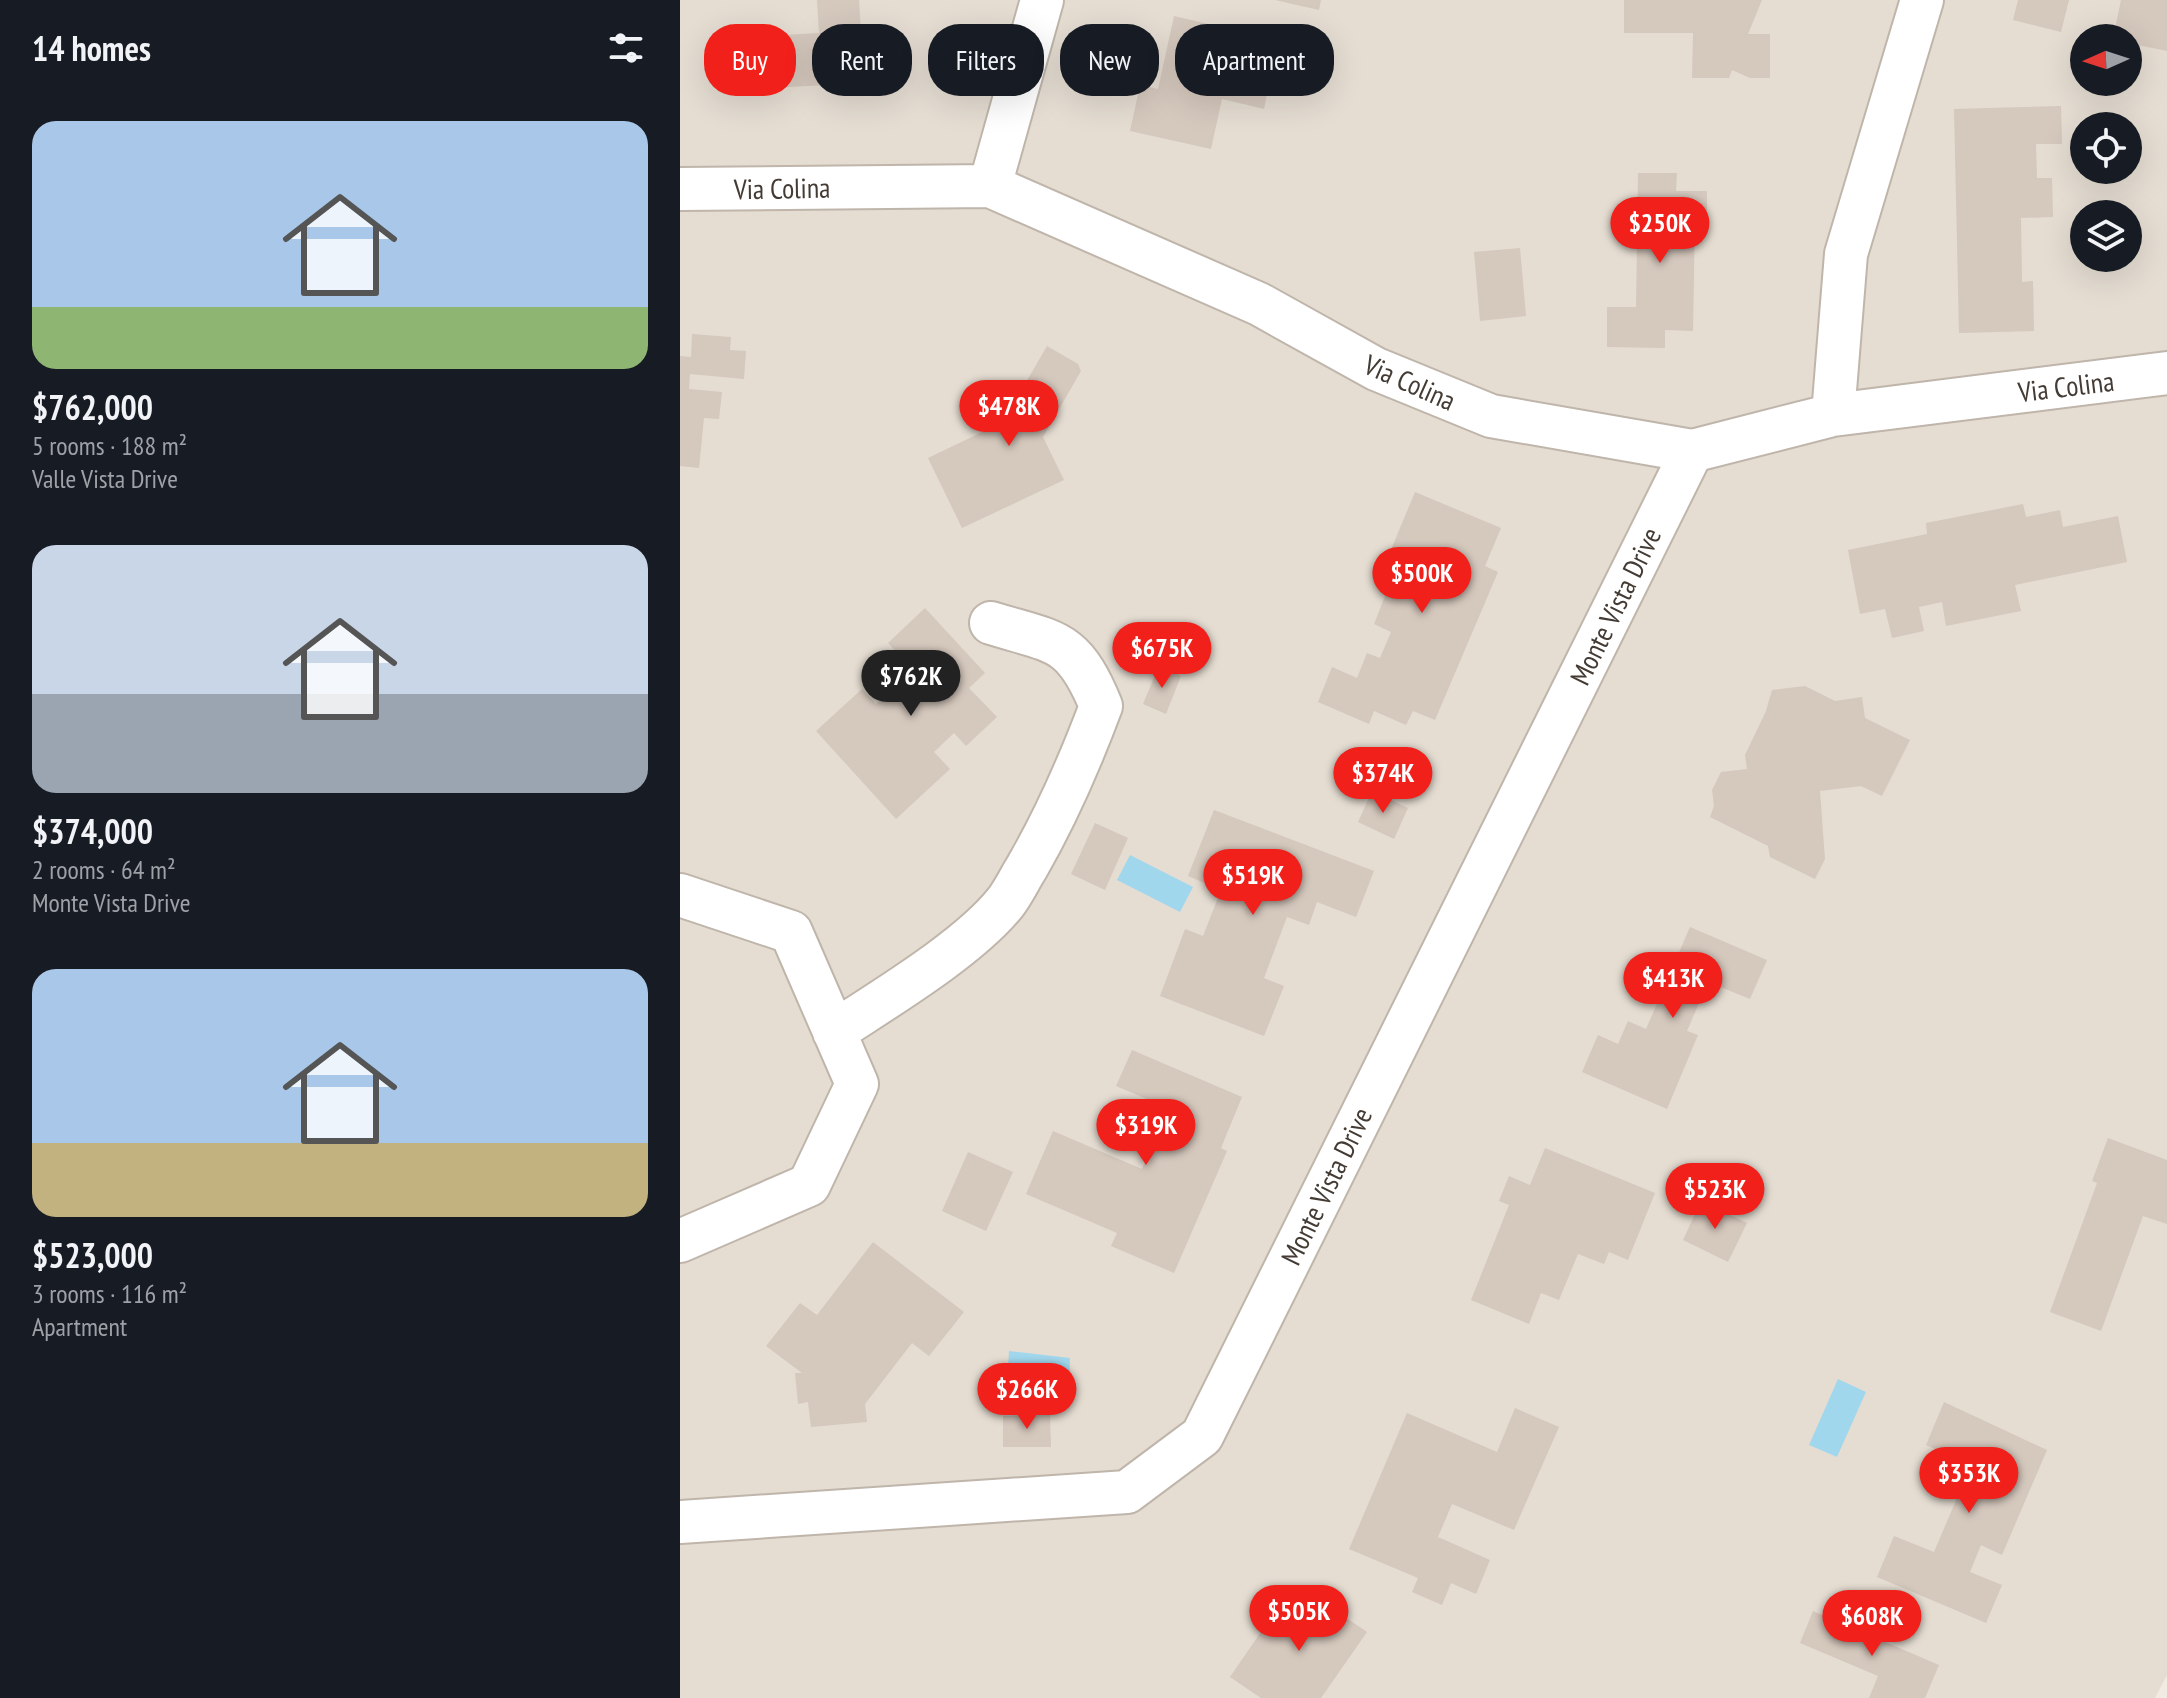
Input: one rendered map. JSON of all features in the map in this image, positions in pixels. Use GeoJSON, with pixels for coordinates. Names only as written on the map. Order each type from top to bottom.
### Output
{"type":"FeatureCollection","features":[{"type":"Feature","properties":{"kind":"street"},"geometry":{"type":"LineString","coordinates":[[990,186],[1042,0]]}},
{"type":"Feature","properties":{"kind":"street"},"geometry":{"type":"LineString","coordinates":[[1833,415],[1846,254],[1922,0]]}},
{"type":"Feature","properties":{"kind":"street","name":"Via Colina"},"geometry":{"type":"LineString","coordinates":[[680,189],[990,186],[1259,304],[1376,369],[1491,416],[1692,451],[1833,415],[2167,373]]}},
{"type":"Feature","properties":{"kind":"street","name":"Monte Vista Drive"},"geometry":{"type":"LineString","coordinates":[[680,1522],[1127,1492],[1202,1436],[1692,451]]}},
{"type":"Feature","properties":{"kind":"street"},"geometry":{"type":"LineString","coordinates":[[834,1032],[972,934],[1005,903],[1053,822],[1083,755],[1101,706],[1086,670],[1061,645],[991,623]]}},
{"type":"Feature","properties":{"kind":"street"},"geometry":{"type":"LineString","coordinates":[[680,895],[791,932],[857,1084],[809,1185],[680,1241]]}},
{"type":"Feature","properties":{"kind":"shaded area"},"geometry":{"type":"Polygon","coordinates":[[[680,0],[2167,0],[2167,1675],[2155,1698],[680,1698],[680,0]]]}},
{"type":"Feature","properties":{"kind":"water"},"geometry":{"type":"Polygon","coordinates":[[[1130,855],[1193,887],[1180,912],[1117,880],[1130,855]]]}},
{"type":"Feature","properties":{"kind":"water"},"geometry":{"type":"Polygon","coordinates":[[[1009,1351],[1070,1358],[1069,1385],[1007,1386],[1009,1351]]]}},
{"type":"Feature","properties":{"kind":"water"},"geometry":{"type":"Polygon","coordinates":[[[1838,1379],[1866,1392],[1837,1457],[1809,1445],[1838,1379]]]}},
{"type":"Feature","properties":{"kind":"building"},"geometry":{"type":"Polygon","coordinates":[[[817,0],[859,0],[860,24],[818,24],[817,0]]]}},
{"type":"Feature","properties":{"kind":"building"},"geometry":{"type":"Polygon","coordinates":[[[1275,0],[1321,0],[1319,10],[1275,0]]]}},
{"type":"Feature","properties":{"kind":"building"},"geometry":{"type":"Polygon","coordinates":[[[1624,0],[1762,0],[1748,34],[1770,34],[1770,78],[1750,78],[1732,70],[1729,78],[1692,78],[1693,33],[1624,33],[1624,0]]]}},
{"type":"Feature","properties":{"kind":"building"},"geometry":{"type":"Polygon","coordinates":[[[2018,0],[2069,0],[2061,32],[2013,20],[2018,0]]]}},
{"type":"Feature","properties":{"kind":"building"},"geometry":{"type":"Polygon","coordinates":[[[2121,0],[2167,0],[2167,51],[2142,46],[2142,24],[2116,24],[2121,0]]]}},
{"type":"Feature","properties":{"kind":"building"},"geometry":{"type":"Polygon","coordinates":[[[1174,16],[1208,24],[1175,24],[1175,96],[1267,96],[1264,109],[1222,99],[1211,149],[1130,131],[1138,96],[1159,96],[1174,16]]]}},
{"type":"Feature","properties":{"kind":"building"},"geometry":{"type":"Polygon","coordinates":[[[812,33],[812,86],[796,87],[796,34],[812,33]]]}},
{"type":"Feature","properties":{"kind":"building"},"geometry":{"type":"Polygon","coordinates":[[[2061,106],[2062,144],[2036,144],[2037,178],[2052,178],[2053,217],[2021,218],[2022,282],[2033,281],[2034,331],[1959,333],[1954,109],[2061,106]]]}},
{"type":"Feature","properties":{"kind":"building"},"geometry":{"type":"Polygon","coordinates":[[[1638,173],[1677,173],[1676,191],[1707,191],[1707,216],[1695,216],[1693,331],[1665,330],[1665,348],[1607,347],[1607,307],[1636,307],[1638,173]]]}},
{"type":"Feature","properties":{"kind":"building"},"geometry":{"type":"Polygon","coordinates":[[[1520,248],[1526,316],[1480,321],[1474,252],[1520,248]]]}},
{"type":"Feature","properties":{"kind":"building"},"geometry":{"type":"Polygon","coordinates":[[[692,334],[731,337],[730,350],[746,351],[744,379],[690,374],[689,389],[722,392],[719,419],[704,418],[699,468],[680,466],[680,356],[691,357],[692,334]]]}},
{"type":"Feature","properties":{"kind":"building"},"geometry":{"type":"Polygon","coordinates":[[[1047,346],[1078,364],[1081,371],[1043,437],[1064,480],[962,528],[928,458],[1003,422],[1047,346]]]}},
{"type":"Feature","properties":{"kind":"building"},"geometry":{"type":"Polygon","coordinates":[[[1415,492],[1501,528],[1485,566],[1498,572],[1435,720],[1413,711],[1406,725],[1374,711],[1369,724],[1318,702],[1332,667],[1357,678],[1367,653],[1380,658],[1391,632],[1374,624],[1391,581],[1380,576],[1415,492]]]}},
{"type":"Feature","properties":{"kind":"building"},"geometry":{"type":"Polygon","coordinates":[[[2023,504],[2026,517],[2060,510],[2063,527],[2118,516],[2127,562],[2015,585],[2021,611],[1946,626],[1942,602],[1919,607],[1924,631],[1892,638],[1885,609],[1860,614],[1848,550],[1927,534],[1926,523],[2023,504]]]}},
{"type":"Feature","properties":{"kind":"building"},"geometry":{"type":"Polygon","coordinates":[[[925,608],[985,673],[969,688],[997,717],[966,746],[954,733],[934,752],[950,769],[896,819],[816,731],[862,689],[876,704],[913,670],[888,643],[925,608]]]}},
{"type":"Feature","properties":{"kind":"building"},"geometry":{"type":"Polygon","coordinates":[[[1159,666],[1181,676],[1166,714],[1143,704],[1159,666]]]}},
{"type":"Feature","properties":{"kind":"building"},"geometry":{"type":"Polygon","coordinates":[[[1805,686],[1835,701],[1862,697],[1865,718],[1910,740],[1882,796],[1861,786],[1820,791],[1825,859],[1815,879],[1770,857],[1768,846],[1710,817],[1714,806],[1712,790],[1721,772],[1747,769],[1745,755],[1766,711],[1772,690],[1805,686]]]}},
{"type":"Feature","properties":{"kind":"building"},"geometry":{"type":"Polygon","coordinates":[[[1372,791],[1408,808],[1394,839],[1358,822],[1372,791]]]}},
{"type":"Feature","properties":{"kind":"building"},"geometry":{"type":"Polygon","coordinates":[[[1214,810],[1374,871],[1356,917],[1317,902],[1309,925],[1287,917],[1264,978],[1284,986],[1264,1036],[1160,996],[1185,929],[1203,936],[1221,890],[1188,876],[1214,810]]]}},
{"type":"Feature","properties":{"kind":"building"},"geometry":{"type":"Polygon","coordinates":[[[1095,823],[1128,838],[1105,890],[1071,874],[1095,823]]]}},
{"type":"Feature","properties":{"kind":"building"},"geometry":{"type":"Polygon","coordinates":[[[1690,927],[1767,960],[1750,999],[1708,982],[1687,1031],[1698,1035],[1667,1109],[1582,1072],[1598,1035],[1618,1044],[1628,1021],[1646,1029],[1690,927]]]}},
{"type":"Feature","properties":{"kind":"building"},"geometry":{"type":"Polygon","coordinates":[[[1132,1050],[1242,1097],[1221,1148],[1227,1151],[1174,1273],[1111,1246],[1117,1233],[1026,1194],[1053,1131],[1142,1169],[1168,1108],[1116,1086],[1132,1050]]]}},
{"type":"Feature","properties":{"kind":"building"},"geometry":{"type":"Polygon","coordinates":[[[2108,1138],[2167,1160],[2167,1224],[2143,1216],[2101,1331],[2050,1312],[2097,1183],[2092,1181],[2108,1138]]]}},
{"type":"Feature","properties":{"kind":"building"},"geometry":{"type":"Polygon","coordinates":[[[1545,1148],[1655,1193],[1628,1260],[1609,1252],[1604,1264],[1578,1254],[1559,1300],[1541,1293],[1529,1324],[1471,1300],[1509,1205],[1499,1201],[1509,1176],[1530,1185],[1545,1148]]]}},
{"type":"Feature","properties":{"kind":"building"},"geometry":{"type":"Polygon","coordinates":[[[968,1152],[1013,1172],[986,1231],[942,1211],[968,1152]]]}},
{"type":"Feature","properties":{"kind":"building"},"geometry":{"type":"Polygon","coordinates":[[[1701,1201],[1747,1223],[1728,1262],[1683,1240],[1701,1201]]]}},
{"type":"Feature","properties":{"kind":"building"},"geometry":{"type":"Polygon","coordinates":[[[873,1242],[964,1312],[929,1356],[912,1343],[865,1404],[867,1422],[811,1427],[808,1402],[798,1404],[795,1373],[802,1373],[766,1346],[800,1303],[817,1315],[873,1242]]]}},
{"type":"Feature","properties":{"kind":"building"},"geometry":{"type":"Polygon","coordinates":[[[1944,1402],[2047,1450],[2002,1555],[1981,1545],[1970,1572],[2002,1585],[1986,1623],[1877,1577],[1894,1536],[1934,1552],[1971,1465],[1926,1445],[1944,1402]]]}},
{"type":"Feature","properties":{"kind":"building"},"geometry":{"type":"Polygon","coordinates":[[[1515,1408],[1559,1427],[1514,1530],[1452,1504],[1438,1537],[1490,1560],[1476,1594],[1451,1583],[1442,1605],[1412,1592],[1418,1578],[1349,1549],[1407,1413],[1497,1452],[1515,1408]]]}},
{"type":"Feature","properties":{"kind":"building"},"geometry":{"type":"Polygon","coordinates":[[[1050,1415],[1051,1447],[1003,1447],[1003,1416],[1050,1415]]]}},
{"type":"Feature","properties":{"kind":"building"},"geometry":{"type":"Polygon","coordinates":[[[1310,1593],[1367,1632],[1321,1698],[1261,1698],[1230,1677],[1276,1610],[1291,1621],[1310,1593]]]}},
{"type":"Feature","properties":{"kind":"building"},"geometry":{"type":"Polygon","coordinates":[[[1813,1611],[1939,1665],[1925,1698],[1869,1698],[1878,1676],[1800,1643],[1813,1611]]]}}]}
